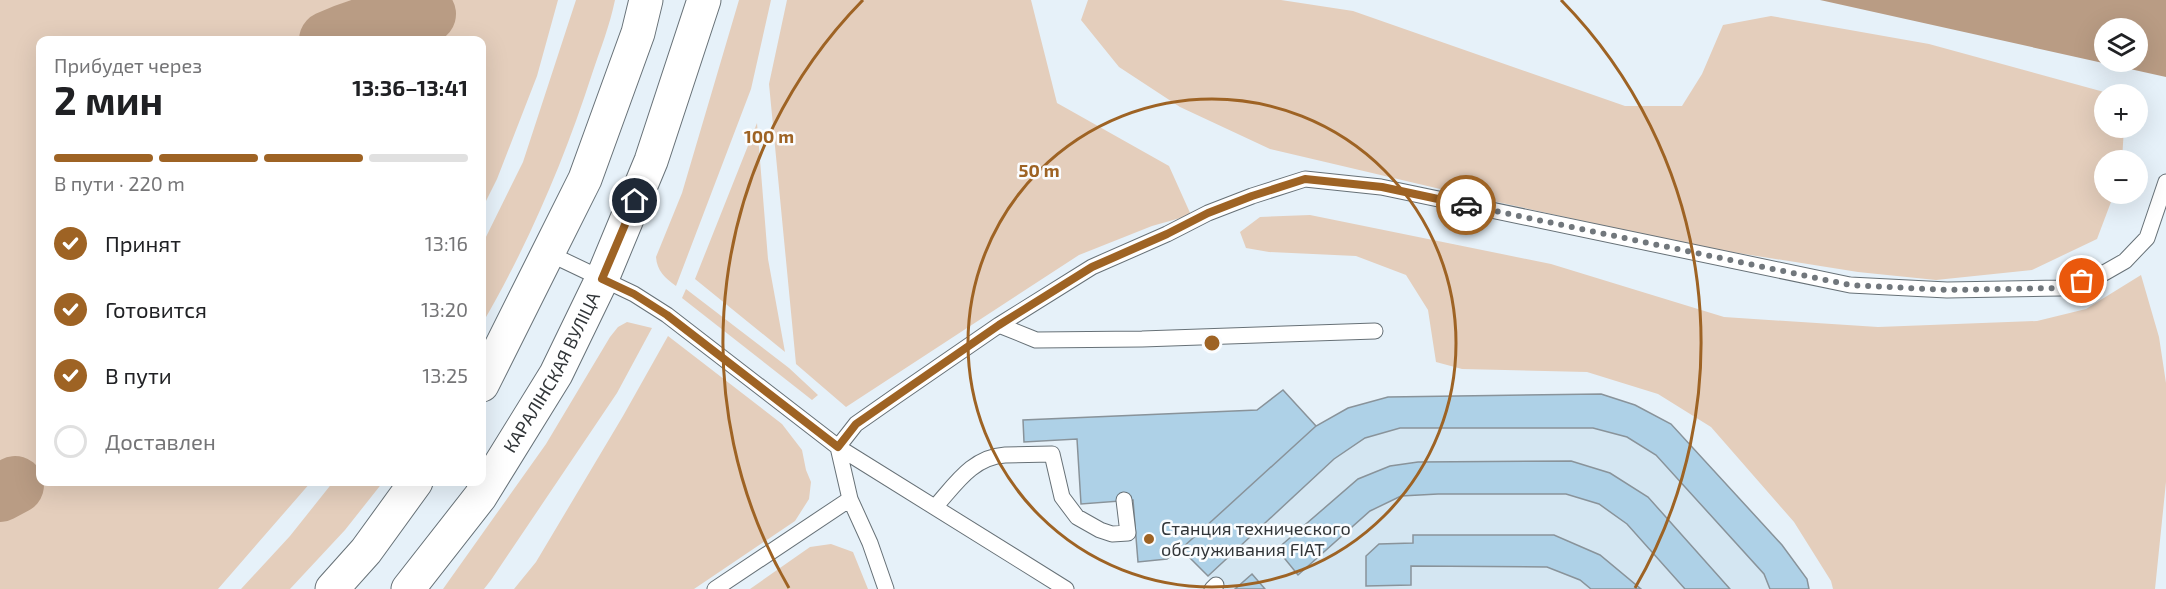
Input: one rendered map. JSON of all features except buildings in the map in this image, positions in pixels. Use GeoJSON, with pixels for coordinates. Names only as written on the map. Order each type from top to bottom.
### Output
{"type":"FeatureCollection","features":[{"type":"Feature","properties":{"kind":"main road"},"geometry":{"type":"LineString","coordinates":[[486,377],[585,179],[638,33],[646,0]]}},
{"type":"Feature","properties":{"kind":"main road","name":"КАРАЛІНСКАЯ ВУЛІЦА"},"geometry":{"type":"LineString","coordinates":[[408,589],[480,497],[556,374],[602,279],[651,161],[704,0]]}},
{"type":"Feature","properties":{"kind":"main road"},"geometry":{"type":"LineString","coordinates":[[332,589],[366,551],[413,486]]}},
{"type":"Feature","properties":{"kind":"lane"},"geometry":{"type":"LineString","coordinates":[[838,447],[856,424],[999,325],[1092,267],[1208,213],[1305,179],[1382,187],[1850,285],[1947,290],[2060,288],[2104,273],[2126,261],[2147,238],[2166,182]]}},
{"type":"Feature","properties":{"kind":"lane"},"geometry":{"type":"LineString","coordinates":[[548,253],[634,294],[667,315],[838,447],[1066,589]]}},
{"type":"Feature","properties":{"kind":"lane"},"geometry":{"type":"LineString","coordinates":[[999,325],[1036,340],[1142,339],[1375,331]]}},
{"type":"Feature","properties":{"kind":"lane"},"geometry":{"type":"LineString","coordinates":[[838,447],[850,499],[870,543],[886,589]]}},
{"type":"Feature","properties":{"kind":"lane"},"geometry":{"type":"LineString","coordinates":[[935,507],[971,466],[1005,455],[1052,454],[1062,497],[1077,517],[1100,530],[1112,534],[1128,533],[1125,500]]}},
{"type":"Feature","properties":{"kind":"lane"},"geometry":{"type":"LineString","coordinates":[[715,589],[850,499]]}},
{"type":"Feature","properties":{"kind":"shaded area"},"geometry":{"type":"Polygon","coordinates":[[[0,0],[558,0],[537,76],[497,179],[486,201],[486,36],[36,36],[36,486],[308,486],[218,589],[0,589],[0,0]]]}},
{"type":"Feature","properties":{"kind":"shaded area"},"geometry":{"type":"Polygon","coordinates":[[[576,0],[615,0],[605,37],[557,171],[515,264],[486,317],[486,237],[523,162],[576,0]]]}},
{"type":"Feature","properties":{"kind":"shaded area"},"geometry":{"type":"Polygon","coordinates":[[[739,0],[771,0],[751,89],[676,286],[662,274],[656,257],[682,193],[739,0]]]}},
{"type":"Feature","properties":{"kind":"shaded area"},"geometry":{"type":"Polygon","coordinates":[[[787,0],[1031,0],[1057,103],[1169,166],[1191,215],[1152,226],[1079,255],[846,407],[796,364],[769,84],[787,0]]]}},
{"type":"Feature","properties":{"kind":"shaded area"},"geometry":{"type":"Polygon","coordinates":[[[1088,0],[1281,0],[1353,11],[1625,106],[1682,106],[1702,74],[1723,25],[1771,16],[1929,44],[2094,89],[2094,138],[2123,138],[2123,150],[2094,150],[2094,204],[2110,204],[2097,239],[2032,270],[1936,280],[1858,272],[1706,248],[1270,149],[1180,107],[1119,67],[1081,20],[1088,0]]]}},
{"type":"Feature","properties":{"kind":"shaded area"},"geometry":{"type":"Polygon","coordinates":[[[1820,0],[2166,0],[2166,77],[2144,72],[2148,72],[2148,18],[2094,18],[2094,61],[1820,0]]]}},
{"type":"Feature","properties":{"kind":"shaded area"},"geometry":{"type":"Polygon","coordinates":[[[757,123],[768,259],[785,352],[695,279],[757,123]]]}},
{"type":"Feature","properties":{"kind":"shaded area"},"geometry":{"type":"Polygon","coordinates":[[[1310,215],[1551,264],[1724,317],[1878,327],[2037,321],[2086,309],[2141,275],[2159,337],[2166,383],[2166,482],[2155,589],[1833,589],[1831,581],[1794,522],[1711,427],[1658,394],[1587,372],[1462,369],[1436,362],[1428,310],[1406,275],[1356,256],[1269,252],[1246,248],[1240,232],[1260,217],[1310,215]]]}},
{"type":"Feature","properties":{"kind":"shaded area"},"geometry":{"type":"Polygon","coordinates":[[[686,289],[789,368],[818,395],[812,400],[682,298],[686,289]]]}},
{"type":"Feature","properties":{"kind":"shaded area"},"geometry":{"type":"Polygon","coordinates":[[[627,322],[652,328],[617,393],[491,580],[484,589],[443,589],[546,444],[610,337],[618,327],[627,322]]]}},
{"type":"Feature","properties":{"kind":"shaded area"},"geometry":{"type":"Polygon","coordinates":[[[668,336],[782,424],[802,450],[811,482],[809,499],[795,521],[694,589],[514,589],[536,562],[668,336]]]}},
{"type":"Feature","properties":{"kind":"shaded area"},"geometry":{"type":"Polygon","coordinates":[[[1601,394],[1635,405],[1671,424],[1782,545],[1807,579],[1809,589],[1220,589],[1181,549],[1348,408],[1388,397],[1601,394]]]}},
{"type":"Feature","properties":{"kind":"shaded area"},"geometry":{"type":"Polygon","coordinates":[[[330,486],[380,486],[345,530],[290,589],[241,589],[290,536],[330,486]]]}},
{"type":"Feature","properties":{"kind":"shaded area"},"geometry":{"type":"Polygon","coordinates":[[[831,544],[853,552],[868,589],[750,589],[810,547],[831,544]]]}},
{"type":"Feature","properties":{"kind":"waterway"},"geometry":{"type":"LineString","coordinates":[[338,36],[376,23],[427,14]]}},
{"type":"Feature","properties":{"kind":"waterway"},"geometry":{"type":"LineString","coordinates":[[0,493],[15,485]]}},
{"type":"Feature","properties":{"kind":"way so far"},"geometry":{"type":"LineString","coordinates":[[1466,205],[1850,285],[1947,290],[2060,288],[2082,281]]}},
{"type":"Feature","properties":{"kind":"place","name":"Станция технического обслуживания FIAT"},"geometry":{"type":"Point","coordinates":[1149,539]}},
{"type":"Feature","properties":{"kind":"route"},"geometry":{"type":"LineString","coordinates":[[635,201],[602,279],[634,294],[667,315],[838,447],[856,424],[999,325],[1092,267],[1208,213],[1252,196],[1305,179],[1382,187],[1466,205]]}}]}
